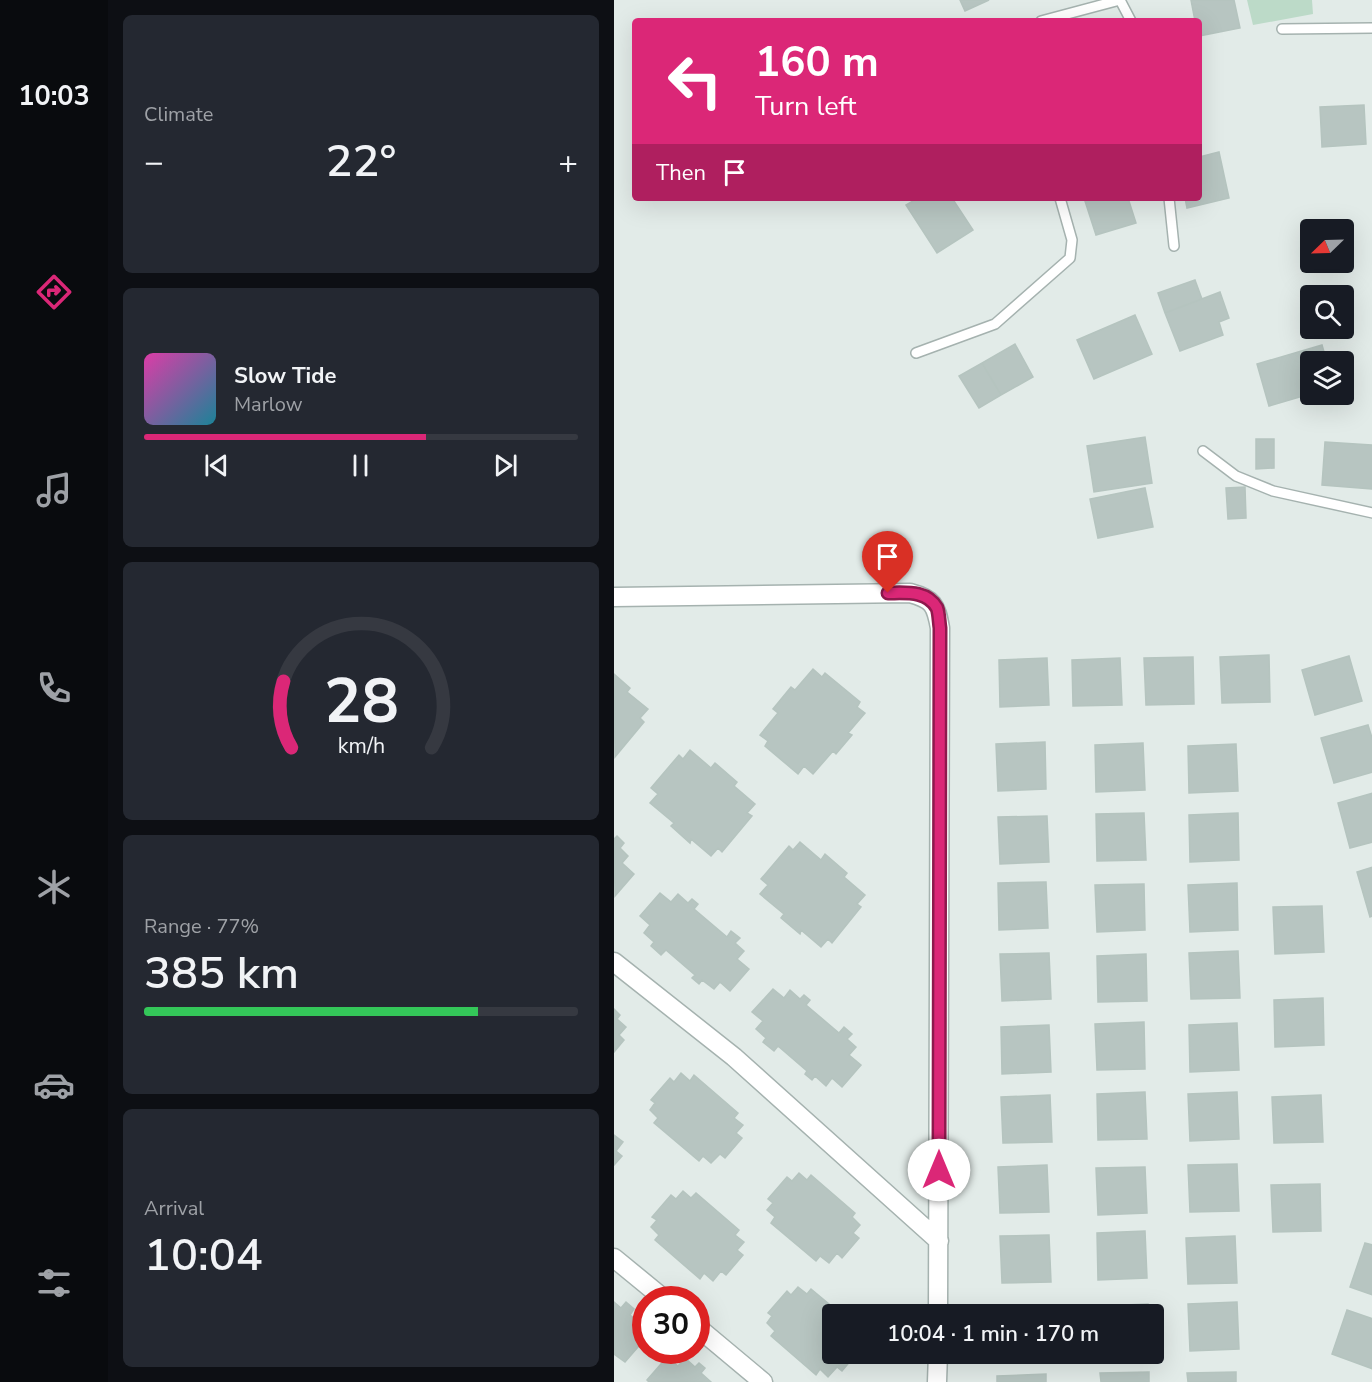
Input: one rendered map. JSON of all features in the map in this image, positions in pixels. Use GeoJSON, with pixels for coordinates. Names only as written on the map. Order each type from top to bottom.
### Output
{"type":"FeatureCollection","features":[{"type":"Feature","properties":{"kind":"street"},"geometry":{"type":"LineString","coordinates":[[614,597],[910,593],[926,597],[937,609],[940,628],[938,1304]]}},
{"type":"Feature","properties":{"kind":"street"},"geometry":{"type":"LineString","coordinates":[[614,962],[734,1057],[939,1241]]}},
{"type":"Feature","properties":{"kind":"street"},"geometry":{"type":"LineString","coordinates":[[614,1258],[648,1286]]}},
{"type":"Feature","properties":{"kind":"street"},"geometry":{"type":"LineString","coordinates":[[710,1338],[763,1382]]}},
{"type":"Feature","properties":{"kind":"street"},"geometry":{"type":"LineString","coordinates":[[937,1382],[938,1364]]}},
{"type":"Feature","properties":{"kind":"lane"},"geometry":{"type":"LineString","coordinates":[[1052,18],[1120,0]]}},
{"type":"Feature","properties":{"kind":"lane"},"geometry":{"type":"LineString","coordinates":[[1120,0],[1122,18]]}},
{"type":"Feature","properties":{"kind":"lane"},"geometry":{"type":"LineString","coordinates":[[1120,0],[1129,18]]}},
{"type":"Feature","properties":{"kind":"lane"},"geometry":{"type":"LineString","coordinates":[[1282,29],[1373,28]]}},
{"type":"Feature","properties":{"kind":"lane"},"geometry":{"type":"LineString","coordinates":[[916,352],[995,324],[1070,258],[1072,240],[1061,201]]}},
{"type":"Feature","properties":{"kind":"lane"},"geometry":{"type":"LineString","coordinates":[[1169,201],[1174,246]]}},
{"type":"Feature","properties":{"kind":"lane"},"geometry":{"type":"LineString","coordinates":[[1203,451],[1236,476],[1273,491],[1373,513]]}},
{"type":"Feature","properties":{"kind":"green space"},"geometry":{"type":"Polygon","coordinates":[[[1247,0],[1312,0],[1313,14],[1253,25],[1247,0]]]}},
{"type":"Feature","properties":{"kind":"building"},"geometry":{"type":"Polygon","coordinates":[[[960,0],[989,0],[965,11],[960,0]]]}},
{"type":"Feature","properties":{"kind":"building"},"geometry":{"type":"Polygon","coordinates":[[[1191,0],[1234,0],[1240,28],[1202,35],[1202,18],[1194,18],[1191,0]]]}},
{"type":"Feature","properties":{"kind":"building"},"geometry":{"type":"Polygon","coordinates":[[[1364,105],[1366,144],[1322,147],[1320,107],[1364,105]]]}},
{"type":"Feature","properties":{"kind":"building"},"geometry":{"type":"Polygon","coordinates":[[[1219,152],[1229,198],[1187,208],[1186,201],[1202,201],[1202,156],[1219,152]]]}},
{"type":"Feature","properties":{"kind":"building"},"geometry":{"type":"Polygon","coordinates":[[[913,201],[954,201],[973,230],[937,253],[906,205],[913,201]]]}},
{"type":"Feature","properties":{"kind":"building"},"geometry":{"type":"Polygon","coordinates":[[[1085,201],[1129,201],[1136,223],[1096,235],[1085,201]]]}},
{"type":"Feature","properties":{"kind":"building"},"geometry":{"type":"Polygon","coordinates":[[[1195,280],[1202,299],[1165,313],[1158,293],[1195,280]]]}},
{"type":"Feature","properties":{"kind":"building"},"geometry":{"type":"Polygon","coordinates":[[[1220,292],[1229,318],[1219,322],[1223,335],[1180,351],[1165,313],[1220,292]]]}},
{"type":"Feature","properties":{"kind":"building"},"geometry":{"type":"Polygon","coordinates":[[[1135,315],[1152,354],[1094,379],[1077,340],[1135,315]]]}},
{"type":"Feature","properties":{"kind":"building"},"geometry":{"type":"Polygon","coordinates":[[[1015,344],[1033,377],[1001,395],[982,363],[1015,344]]]}},
{"type":"Feature","properties":{"kind":"building"},"geometry":{"type":"Polygon","coordinates":[[[1322,345],[1324,351],[1301,351],[1322,345]]]}},
{"type":"Feature","properties":{"kind":"building"},"geometry":{"type":"Polygon","coordinates":[[[1300,351],[1300,397],[1269,406],[1257,364],[1300,351]]]}},
{"type":"Feature","properties":{"kind":"building"},"geometry":{"type":"Polygon","coordinates":[[[982,363],[1001,395],[979,408],[959,376],[982,363]]]}},
{"type":"Feature","properties":{"kind":"building"},"geometry":{"type":"Polygon","coordinates":[[[1145,437],[1152,483],[1094,492],[1087,446],[1145,437]]]}},
{"type":"Feature","properties":{"kind":"building"},"geometry":{"type":"Polygon","coordinates":[[[1256,439],[1274,439],[1274,468],[1256,469],[1256,439]]]}},
{"type":"Feature","properties":{"kind":"building"},"geometry":{"type":"Polygon","coordinates":[[[1325,442],[1373,445],[1373,489],[1322,485],[1325,442]]]}},
{"type":"Feature","properties":{"kind":"building"},"geometry":{"type":"Polygon","coordinates":[[[1245,487],[1246,518],[1228,519],[1226,488],[1245,487]]]}},
{"type":"Feature","properties":{"kind":"building"},"geometry":{"type":"Polygon","coordinates":[[[1145,488],[1153,527],[1098,538],[1090,499],[1145,488]]]}},
{"type":"Feature","properties":{"kind":"building"},"geometry":{"type":"Polygon","coordinates":[[[1269,655],[1270,702],[1222,703],[1220,657],[1269,655]]]}},
{"type":"Feature","properties":{"kind":"building"},"geometry":{"type":"Polygon","coordinates":[[[1349,656],[1362,701],[1315,715],[1302,670],[1349,656]]]}},
{"type":"Feature","properties":{"kind":"building"},"geometry":{"type":"Polygon","coordinates":[[[1193,657],[1194,704],[1146,705],[1144,658],[1193,657]]]}},
{"type":"Feature","properties":{"kind":"building"},"geometry":{"type":"Polygon","coordinates":[[[1047,658],[1049,705],[1000,707],[999,660],[1047,658]]]}},
{"type":"Feature","properties":{"kind":"building"},"geometry":{"type":"Polygon","coordinates":[[[1120,658],[1122,705],[1073,706],[1072,660],[1120,658]]]}},
{"type":"Feature","properties":{"kind":"building"},"geometry":{"type":"Polygon","coordinates":[[[813,669],[822,677],[825,673],[860,702],[857,707],[865,713],[848,733],[852,735],[836,754],[833,751],[813,774],[804,766],[798,774],[765,746],[768,741],[760,735],[778,713],[773,709],[791,687],[795,690],[813,669]]]}},
{"type":"Feature","properties":{"kind":"building"},"geometry":{"type":"Polygon","coordinates":[[[614,674],[630,688],[627,692],[648,709],[640,718],[644,722],[615,757],[614,674]]]}},
{"type":"Feature","properties":{"kind":"building"},"geometry":{"type":"Polygon","coordinates":[[[1368,725],[1373,741],[1373,772],[1334,783],[1321,738],[1368,725]]]}},
{"type":"Feature","properties":{"kind":"building"},"geometry":{"type":"Polygon","coordinates":[[[1045,742],[1046,789],[998,791],[996,744],[1045,742]]]}},
{"type":"Feature","properties":{"kind":"building"},"geometry":{"type":"Polygon","coordinates":[[[1143,743],[1145,790],[1096,792],[1095,745],[1143,743]]]}},
{"type":"Feature","properties":{"kind":"building"},"geometry":{"type":"Polygon","coordinates":[[[1236,744],[1238,791],[1189,793],[1188,746],[1236,744]]]}},
{"type":"Feature","properties":{"kind":"building"},"geometry":{"type":"Polygon","coordinates":[[[690,750],[711,768],[715,763],[737,782],[734,786],[755,804],[747,813],[752,816],[722,852],[718,848],[711,856],[691,839],[690,843],[671,826],[674,823],[650,803],[658,794],[651,788],[679,755],[683,759],[690,750]]]}},
{"type":"Feature","properties":{"kind":"building"},"geometry":{"type":"Polygon","coordinates":[[[1373,793],[1373,842],[1350,848],[1338,803],[1373,793]]]}},
{"type":"Feature","properties":{"kind":"building"},"geometry":{"type":"Polygon","coordinates":[[[1144,813],[1146,860],[1097,861],[1096,814],[1144,813]]]}},
{"type":"Feature","properties":{"kind":"building"},"geometry":{"type":"Polygon","coordinates":[[[1238,813],[1239,860],[1190,862],[1189,815],[1238,813]]]}},
{"type":"Feature","properties":{"kind":"building"},"geometry":{"type":"Polygon","coordinates":[[[1047,816],[1049,862],[1000,864],[998,817],[1047,816]]]}},
{"type":"Feature","properties":{"kind":"building"},"geometry":{"type":"Polygon","coordinates":[[[617,836],[624,843],[620,848],[628,856],[622,863],[634,874],[615,896],[614,839],[617,836]]]}},
{"type":"Feature","properties":{"kind":"building"},"geometry":{"type":"Polygon","coordinates":[[[800,842],[821,860],[825,854],[847,873],[844,877],[865,895],[857,904],[861,907],[832,943],[828,939],[821,947],[801,930],[800,934],[781,918],[784,914],[760,894],[768,885],[761,879],[789,846],[793,850],[800,842]]]}},
{"type":"Feature","properties":{"kind":"building"},"geometry":{"type":"Polygon","coordinates":[[[1373,867],[1373,916],[1370,917],[1357,872],[1373,867]]]}},
{"type":"Feature","properties":{"kind":"building"},"geometry":{"type":"Polygon","coordinates":[[[1046,882],[1048,928],[999,930],[998,883],[1046,882]]]}},
{"type":"Feature","properties":{"kind":"building"},"geometry":{"type":"Polygon","coordinates":[[[1237,883],[1238,930],[1190,932],[1188,885],[1237,883]]]}},
{"type":"Feature","properties":{"kind":"building"},"geometry":{"type":"Polygon","coordinates":[[[1144,884],[1145,930],[1097,932],[1095,885],[1144,884]]]}},
{"type":"Feature","properties":{"kind":"building"},"geometry":{"type":"Polygon","coordinates":[[[660,893],[671,902],[678,894],[688,903],[692,899],[698,904],[694,909],[727,937],[731,931],[740,938],[735,943],[744,951],[737,959],[749,969],[730,991],[720,982],[714,989],[702,980],[699,984],[692,978],[695,975],[666,950],[661,955],[651,946],[654,942],[644,933],[650,925],[640,916],[660,893]]]}},
{"type":"Feature","properties":{"kind":"building"},"geometry":{"type":"Polygon","coordinates":[[[1322,906],[1324,952],[1275,954],[1273,907],[1322,906]]]}},
{"type":"Feature","properties":{"kind":"building"},"geometry":{"type":"Polygon","coordinates":[[[1238,951],[1240,998],[1191,999],[1189,953],[1238,951]]]}},
{"type":"Feature","properties":{"kind":"building"},"geometry":{"type":"Polygon","coordinates":[[[1049,953],[1051,999],[1002,1001],[1000,954],[1049,953]]]}},
{"type":"Feature","properties":{"kind":"building"},"geometry":{"type":"Polygon","coordinates":[[[1146,954],[1147,1001],[1098,1002],[1097,956],[1146,954]]]}},
{"type":"Feature","properties":{"kind":"building"},"geometry":{"type":"Polygon","coordinates":[[[773,989],[784,998],[790,990],[800,999],[804,995],[810,1000],[806,1005],[839,1033],[844,1027],[852,1034],[847,1039],[856,1047],[849,1055],[861,1065],[842,1087],[832,1078],[826,1086],[815,1076],[812,1080],[805,1074],[807,1071],[778,1046],[774,1051],[763,1042],[766,1038],[756,1029],[763,1021],[752,1012],[773,989]]]}},
{"type":"Feature","properties":{"kind":"building"},"geometry":{"type":"Polygon","coordinates":[[[1323,998],[1324,1045],[1275,1047],[1274,1000],[1323,998]]]}},
{"type":"Feature","properties":{"kind":"building"},"geometry":{"type":"Polygon","coordinates":[[[614,1009],[620,1015],[617,1019],[626,1027],[619,1035],[624,1040],[614,1052],[614,1009]]]}},
{"type":"Feature","properties":{"kind":"building"},"geometry":{"type":"Polygon","coordinates":[[[1144,1022],[1145,1069],[1097,1070],[1095,1024],[1144,1022]]]}},
{"type":"Feature","properties":{"kind":"building"},"geometry":{"type":"Polygon","coordinates":[[[1237,1023],[1239,1070],[1190,1072],[1189,1025],[1237,1023]]]}},
{"type":"Feature","properties":{"kind":"building"},"geometry":{"type":"Polygon","coordinates":[[[1049,1025],[1051,1072],[1002,1074],[1001,1027],[1049,1025]]]}},
{"type":"Feature","properties":{"kind":"building"},"geometry":{"type":"Polygon","coordinates":[[[681,1073],[690,1081],[694,1075],[738,1113],[734,1118],[743,1125],[736,1133],[742,1138],[725,1158],[720,1154],[711,1163],[703,1156],[699,1161],[654,1123],[658,1118],[650,1110],[655,1103],[651,1100],[670,1078],[674,1082],[681,1073]]]}},
{"type":"Feature","properties":{"kind":"building"},"geometry":{"type":"Polygon","coordinates":[[[1145,1092],[1147,1139],[1098,1140],[1097,1094],[1145,1092]]]}},
{"type":"Feature","properties":{"kind":"building"},"geometry":{"type":"Polygon","coordinates":[[[1237,1092],[1239,1139],[1190,1141],[1188,1094],[1237,1092]]]}},
{"type":"Feature","properties":{"kind":"building"},"geometry":{"type":"Polygon","coordinates":[[[1050,1095],[1052,1142],[1003,1143],[1001,1097],[1050,1095]]]}},
{"type":"Feature","properties":{"kind":"building"},"geometry":{"type":"Polygon","coordinates":[[[1321,1095],[1323,1142],[1274,1143],[1272,1097],[1321,1095]]]}},
{"type":"Feature","properties":{"kind":"building"},"geometry":{"type":"Polygon","coordinates":[[[614,1135],[623,1142],[616,1151],[622,1156],[614,1165],[614,1135]]]}},
{"type":"Feature","properties":{"kind":"building"},"geometry":{"type":"Polygon","coordinates":[[[1237,1164],[1239,1211],[1190,1212],[1188,1165],[1237,1164]]]}},
{"type":"Feature","properties":{"kind":"building"},"geometry":{"type":"Polygon","coordinates":[[[1047,1165],[1049,1212],[1000,1213],[998,1167],[1047,1165]]]}},
{"type":"Feature","properties":{"kind":"building"},"geometry":{"type":"Polygon","coordinates":[[[1145,1167],[1147,1213],[1098,1215],[1096,1168],[1145,1167]]]}},
{"type":"Feature","properties":{"kind":"building"},"geometry":{"type":"Polygon","coordinates":[[[799,1173],[807,1180],[811,1175],[855,1213],[852,1217],[860,1225],[853,1233],[859,1238],[842,1258],[837,1253],[829,1263],[820,1256],[816,1261],[771,1223],[775,1217],[767,1210],[773,1203],[768,1199],[787,1177],[792,1181],[799,1173]]]}},
{"type":"Feature","properties":{"kind":"building"},"geometry":{"type":"Polygon","coordinates":[[[1320,1184],[1321,1231],[1273,1232],[1271,1185],[1320,1184]]]}},
{"type":"Feature","properties":{"kind":"building"},"geometry":{"type":"Polygon","coordinates":[[[683,1191],[691,1198],[696,1193],[739,1230],[735,1235],[744,1242],[737,1250],[743,1255],[726,1275],[721,1271],[713,1281],[704,1273],[700,1279],[655,1240],[659,1235],[651,1227],[657,1220],[652,1217],[671,1195],[676,1199],[683,1191]]]}},
{"type":"Feature","properties":{"kind":"building"},"geometry":{"type":"Polygon","coordinates":[[[1145,1231],[1147,1278],[1098,1280],[1097,1233],[1145,1231]]]}},
{"type":"Feature","properties":{"kind":"building"},"geometry":{"type":"Polygon","coordinates":[[[1049,1235],[1051,1282],[1002,1283],[1000,1236],[1049,1235]]]}},
{"type":"Feature","properties":{"kind":"building"},"geometry":{"type":"Polygon","coordinates":[[[1235,1236],[1237,1283],[1188,1284],[1186,1238],[1235,1236]]]}},
{"type":"Feature","properties":{"kind":"building"},"geometry":{"type":"Polygon","coordinates":[[[1365,1243],[1373,1245],[1373,1295],[1350,1287],[1365,1243]]]}},
{"type":"Feature","properties":{"kind":"building"},"geometry":{"type":"Polygon","coordinates":[[[798,1287],[807,1294],[811,1289],[829,1304],[822,1304],[822,1364],[848,1364],[842,1371],[837,1367],[828,1377],[820,1369],[816,1375],[771,1336],[775,1331],[767,1323],[772,1316],[768,1313],[787,1291],[791,1295],[798,1287]]]}},
{"type":"Feature","properties":{"kind":"building"},"geometry":{"type":"Polygon","coordinates":[[[614,1302],[621,1308],[626,1302],[632,1307],[630,1315],[632,1317],[632,1354],[625,1362],[614,1354],[614,1302]]]}},
{"type":"Feature","properties":{"kind":"building"},"geometry":{"type":"Polygon","coordinates":[[[1237,1302],[1239,1349],[1190,1351],[1188,1304],[1237,1302]]]}},
{"type":"Feature","properties":{"kind":"building"},"geometry":{"type":"Polygon","coordinates":[[[1347,1310],[1373,1319],[1373,1369],[1332,1354],[1347,1310]]]}},
{"type":"Feature","properties":{"kind":"building"},"geometry":{"type":"Polygon","coordinates":[[[661,1364],[678,1366],[692,1364],[695,1367],[700,1364],[705,1368],[701,1373],[711,1382],[649,1382],[647,1380],[661,1364]]]}},
{"type":"Feature","properties":{"kind":"building"},"geometry":{"type":"Polygon","coordinates":[[[1149,1372],[1149,1382],[1101,1382],[1100,1373],[1149,1372]]]}},
{"type":"Feature","properties":{"kind":"building"},"geometry":{"type":"Polygon","coordinates":[[[1236,1372],[1236,1382],[1188,1382],[1187,1373],[1236,1372]]]}},
{"type":"Feature","properties":{"kind":"building"},"geometry":{"type":"Polygon","coordinates":[[[1046,1374],[1046,1382],[997,1382],[997,1376],[1046,1374]]]}},
{"type":"Feature","properties":{"kind":"route"},"geometry":{"type":"LineString","coordinates":[[888,593],[910,593],[926,597],[937,609],[940,628],[939,1170]]}}]}
